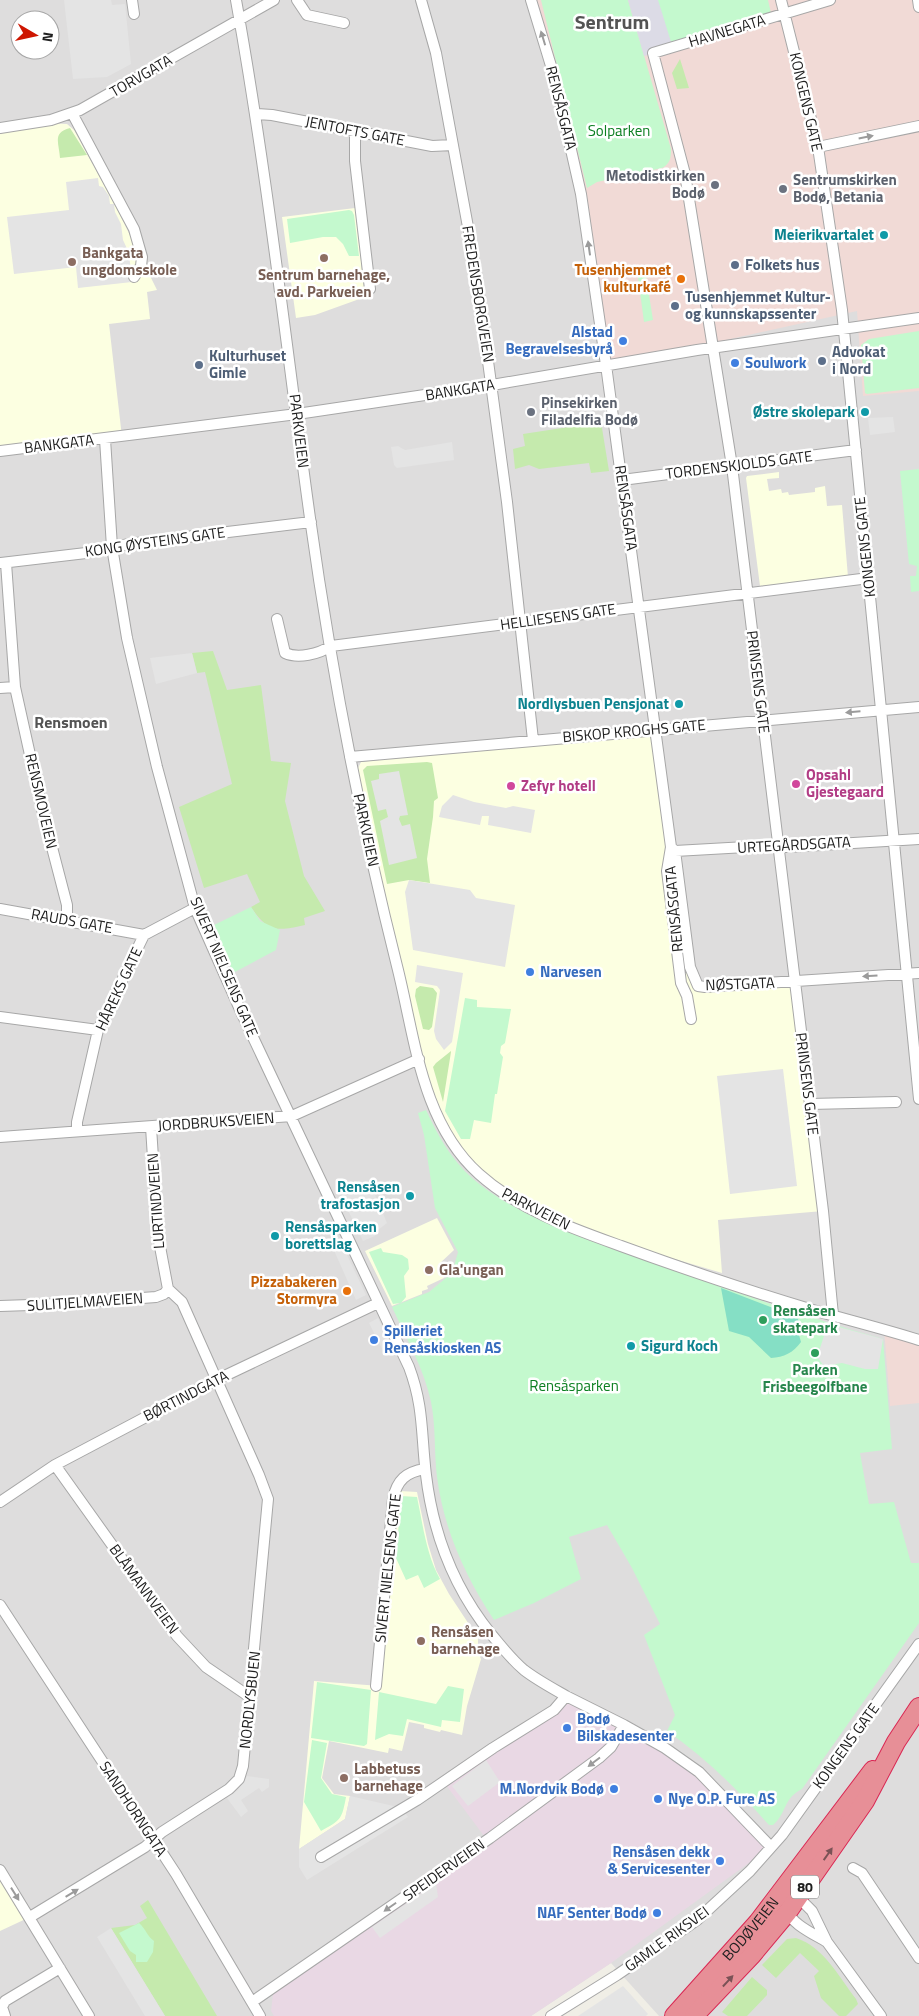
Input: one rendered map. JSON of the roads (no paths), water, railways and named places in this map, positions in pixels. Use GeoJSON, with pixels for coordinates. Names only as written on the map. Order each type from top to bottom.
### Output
{"type":"FeatureCollection","features":[{"type":"Feature","properties":{"kind":"highway","name":"BODØVEIEN"},"geometry":{"type":"LineString","coordinates":[[694,2016],[752,1955],[787,1913],[865,1801],[896,1742],[919,1707]]}},
{"type":"Feature","properties":{"kind":"highway","name":"BODØVEIEN"},"geometry":{"type":"LineString","coordinates":[[674,2016],[758,1922],[862,1782],[896,1742]]}},
{"type":"Feature","properties":{"kind":"street"},"geometry":{"type":"LineString","coordinates":[[132,0],[134,14]]}},
{"type":"Feature","properties":{"kind":"street","name":"PARKVEIEN"},"geometry":{"type":"LineString","coordinates":[[236,0],[256,114],[311,522],[350,757],[379,892],[419,1058],[434,1111],[454,1148],[482,1177],[505,1195],[530,1209],[574,1229],[657,1259],[833,1315],[919,1340]]}},
{"type":"Feature","properties":{"kind":"street","name":"TORVGATA"},"geometry":{"type":"LineString","coordinates":[[0,128],[44,122],[72,113],[274,0]]}},
{"type":"Feature","properties":{"kind":"street"},"geometry":{"type":"LineString","coordinates":[[297,0],[307,15],[344,23]]}},
{"type":"Feature","properties":{"kind":"street","name":"FREDENSBORGVEIEN"},"geometry":{"type":"LineString","coordinates":[[421,0],[436,53],[475,265],[492,385],[521,622],[533,740]]}},
{"type":"Feature","properties":{"kind":"street","name":"RENSÅSGATA"},"geometry":{"type":"LineString","coordinates":[[531,0],[555,79],[576,167],[606,366],[673,849],[668,870],[681,983],[687,996],[691,1019]]}},
{"type":"Feature","properties":{"kind":"street","name":"KONGENS GATE"},"geometry":{"type":"LineString","coordinates":[[781,0],[818,147],[844,329],[919,1099]]}},
{"type":"Feature","properties":{"kind":"street","name":"HAVNEGATA"},"geometry":{"type":"LineString","coordinates":[[653,53],[830,0]]}},
{"type":"Feature","properties":{"kind":"street"},"geometry":{"type":"LineString","coordinates":[[918,0],[919,7]]}},
{"type":"Feature","properties":{"kind":"street","name":"PRINSENS GATE"},"geometry":{"type":"LineString","coordinates":[[653,53],[685,174],[732,466],[810,1104],[833,1315]]}},
{"type":"Feature","properties":{"kind":"street"},"geometry":{"type":"LineString","coordinates":[[72,113],[134,230],[142,257],[141,266],[134,277]]}},
{"type":"Feature","properties":{"kind":"street","name":"JENTOFTS GATE"},"geometry":{"type":"LineString","coordinates":[[256,114],[272,115],[432,146],[453,145]]}},
{"type":"Feature","properties":{"kind":"street"},"geometry":{"type":"LineString","coordinates":[[818,147],[919,126]]}},
{"type":"Feature","properties":{"kind":"street"},"geometry":{"type":"LineString","coordinates":[[355,131],[355,161],[370,289]]}},
{"type":"Feature","properties":{"kind":"street","name":"BANKGATA"},"geometry":{"type":"LineString","coordinates":[[0,451],[297,414],[492,385],[713,348],[919,318]]}},
{"type":"Feature","properties":{"kind":"street","name":"SIVERT NIELSENS GATE"},"geometry":{"type":"LineString","coordinates":[[105,439],[112,547],[125,630],[157,767],[195,908],[238,1006],[292,1116],[416,1385],[420,1405],[426,1470],[436,1528],[443,1550],[468,1602],[508,1655],[537,1679],[665,1748],[699,1772],[771,1846]]}},
{"type":"Feature","properties":{"kind":"street","name":"TORDENSKJOLDS GATE"},"geometry":{"type":"LineString","coordinates":[[622,480],[856,450]]}},
{"type":"Feature","properties":{"kind":"street","name":"KONG ØYSTEINS GATE"},"geometry":{"type":"LineString","coordinates":[[3,563],[311,522]]}},
{"type":"Feature","properties":{"kind":"street","name":"RENSMOVEIEN"},"geometry":{"type":"LineString","coordinates":[[3,563],[15,687],[42,809],[67,905],[67,920]]}},
{"type":"Feature","properties":{"kind":"street","name":"HELLIESENS GATE"},"geometry":{"type":"LineString","coordinates":[[277,619],[284,653],[292,656],[323,652],[331,646],[869,578]]}},
{"type":"Feature","properties":{"kind":"street"},"geometry":{"type":"LineString","coordinates":[[0,688],[15,687]]}},
{"type":"Feature","properties":{"kind":"street","name":"BISKOP KROGHS GATE"},"geometry":{"type":"LineString","coordinates":[[350,757],[919,707]]}},
{"type":"Feature","properties":{"kind":"street","name":"URTEGÅRDSGATA"},"geometry":{"type":"LineString","coordinates":[[673,849],[778,847],[919,839]]}},
{"type":"Feature","properties":{"kind":"street","name":"NØSTGATA"},"geometry":{"type":"LineString","coordinates":[[673,849],[690,967],[698,986],[794,982],[919,973]]}},
{"type":"Feature","properties":{"kind":"street","name":"HÅREKS GATE"},"geometry":{"type":"LineString","coordinates":[[77,1130],[77,1122],[98,1030],[144,935],[195,908]]}},
{"type":"Feature","properties":{"kind":"street","name":"RAUDS GATE"},"geometry":{"type":"LineString","coordinates":[[0,909],[144,935]]}},
{"type":"Feature","properties":{"kind":"street"},"geometry":{"type":"LineString","coordinates":[[0,1017],[98,1030]]}},
{"type":"Feature","properties":{"kind":"street","name":"JORDBRUKSVEIEN"},"geometry":{"type":"LineString","coordinates":[[0,1137],[292,1116],[419,1058]]}},
{"type":"Feature","properties":{"kind":"street"},"geometry":{"type":"LineString","coordinates":[[810,1104],[896,1102]]}},
{"type":"Feature","properties":{"kind":"street","name":"LURTINDVEIEN"},"geometry":{"type":"LineString","coordinates":[[151,1127],[158,1236],[168,1289]]}},
{"type":"Feature","properties":{"kind":"street"},"geometry":{"type":"LineString","coordinates":[[168,1289],[182,1302],[216,1380]]}},
{"type":"Feature","properties":{"kind":"street","name":"SULITJELMAVEIEN"},"geometry":{"type":"LineString","coordinates":[[0,1306],[156,1297],[164,1294],[168,1289]]}},
{"type":"Feature","properties":{"kind":"street","name":"BØRTINDGATA"},"geometry":{"type":"LineString","coordinates":[[0,1502],[55,1465],[216,1380],[378,1303]]}},
{"type":"Feature","properties":{"kind":"street","name":"NORDLYSBUEN"},"geometry":{"type":"LineString","coordinates":[[30,1917],[115,1866],[229,1789],[238,1779],[243,1766],[268,1499],[216,1380]]}},
{"type":"Feature","properties":{"kind":"street","name":"BLÅMANNVEIEN"},"geometry":{"type":"LineString","coordinates":[[55,1465],[177,1636],[206,1667],[250,1697]]}},
{"type":"Feature","properties":{"kind":"street","name":"SIVERT NIELSENS GATE"},"geometry":{"type":"LineString","coordinates":[[376,1686],[393,1499],[398,1483],[402,1478],[414,1471],[426,1470]]}},
{"type":"Feature","properties":{"kind":"street","name":"SANDHORNGATA"},"geometry":{"type":"LineString","coordinates":[[0,1605],[176,1874],[260,2016]]}},
{"type":"Feature","properties":{"kind":"street","name":"KONGENS GATE"},"geometry":{"type":"LineString","coordinates":[[771,1846],[782,1836],[919,1644]]}},
{"type":"Feature","properties":{"kind":"street"},"geometry":{"type":"LineString","coordinates":[[321,1857],[417,1800],[493,1748],[554,1710],[566,1696]]}},
{"type":"Feature","properties":{"kind":"street","name":"SPEIDERVEIEN"},"geometry":{"type":"LineString","coordinates":[[252,2002],[490,1838],[599,1758],[611,1747],[624,1725]]}},
{"type":"Feature","properties":{"kind":"street","name":"GAMLE RIKSVEI"},"geometry":{"type":"LineString","coordinates":[[551,2016],[617,1975],[697,1920],[750,1870],[771,1846]]}},
{"type":"Feature","properties":{"kind":"street"},"geometry":{"type":"LineString","coordinates":[[853,1868],[862,1873],[919,1958]]}},
{"type":"Feature","properties":{"kind":"street"},"geometry":{"type":"LineString","coordinates":[[0,1870],[89,2016]]}},
{"type":"Feature","properties":{"kind":"street"},"geometry":{"type":"LineString","coordinates":[[827,1942],[797,1923],[787,1913],[780,1894],[798,1897],[812,1911],[827,1942],[881,2016]]}},
{"type":"Feature","properties":{"kind":"street"},"geometry":{"type":"LineString","coordinates":[[5,2016],[2,2007],[5,2001],[60,1968]]}},
{"type":"Feature","properties":{"kind":"place","name":"Metodistkirken Bodø"},"geometry":{"type":"Point","coordinates":[715,185]}},
{"type":"Feature","properties":{"kind":"place","name":"Sentrumskirken Bodø, Betania"},"geometry":{"type":"Point","coordinates":[783,189]}},
{"type":"Feature","properties":{"kind":"place","name":"Meierikvartalet"},"geometry":{"type":"Point","coordinates":[884,235]}},
{"type":"Feature","properties":{"kind":"place","name":"Sentrum barnehage, avd. Parkveien"},"geometry":{"type":"Point","coordinates":[324,258]}},
{"type":"Feature","properties":{"kind":"place","name":"Bankgata ungdomsskole"},"geometry":{"type":"Point","coordinates":[72,262]}},
{"type":"Feature","properties":{"kind":"place","name":"Folkets hus"},"geometry":{"type":"Point","coordinates":[735,265]}},
{"type":"Feature","properties":{"kind":"place","name":"Tusenhjemmet kulturkafé"},"geometry":{"type":"Point","coordinates":[681,279]}},
{"type":"Feature","properties":{"kind":"place","name":"Tusenhjemmet Kultur- og kunnskapssenter"},"geometry":{"type":"Point","coordinates":[675,306]}},
{"type":"Feature","properties":{"kind":"place","name":"Alstad Begravelsesbyrå"},"geometry":{"type":"Point","coordinates":[623,341]}},
{"type":"Feature","properties":{"kind":"place","name":"Advokat i Nord"},"geometry":{"type":"Point","coordinates":[822,361]}},
{"type":"Feature","properties":{"kind":"place","name":"Soulwork"},"geometry":{"type":"Point","coordinates":[735,363]}},
{"type":"Feature","properties":{"kind":"place","name":"Kulturhuset Gimle"},"geometry":{"type":"Point","coordinates":[199,365]}},
{"type":"Feature","properties":{"kind":"place","name":"Pinsekirken Filadelfia Bodø"},"geometry":{"type":"Point","coordinates":[531,412]}},
{"type":"Feature","properties":{"kind":"place","name":"Østre skolepark"},"geometry":{"type":"Point","coordinates":[865,412]}},
{"type":"Feature","properties":{"kind":"place","name":"Nordlysbuen Pensjonat"},"geometry":{"type":"Point","coordinates":[679,704]}},
{"type":"Feature","properties":{"kind":"place","name":"Opsahl Gjestegaard"},"geometry":{"type":"Point","coordinates":[796,784]}},
{"type":"Feature","properties":{"kind":"place","name":"Zefyr hotell"},"geometry":{"type":"Point","coordinates":[511,786]}},
{"type":"Feature","properties":{"kind":"place","name":"Narvesen"},"geometry":{"type":"Point","coordinates":[530,972]}},
{"type":"Feature","properties":{"kind":"place","name":"Rensåsen trafostasjon"},"geometry":{"type":"Point","coordinates":[410,1196]}},
{"type":"Feature","properties":{"kind":"place","name":"Rensåsparken borettslag"},"geometry":{"type":"Point","coordinates":[275,1236]}},
{"type":"Feature","properties":{"kind":"place","name":"Gla'ungan"},"geometry":{"type":"Point","coordinates":[429,1270]}},
{"type":"Feature","properties":{"kind":"place","name":"Pizzabakeren Stormyra"},"geometry":{"type":"Point","coordinates":[347,1291]}},
{"type":"Feature","properties":{"kind":"place","name":"Rensåsen skatepark"},"geometry":{"type":"Point","coordinates":[763,1320]}},
{"type":"Feature","properties":{"kind":"place","name":"Spilleriet Rensåskiosken AS"},"geometry":{"type":"Point","coordinates":[374,1340]}},
{"type":"Feature","properties":{"kind":"place","name":"Sigurd Koch"},"geometry":{"type":"Point","coordinates":[631,1346]}},
{"type":"Feature","properties":{"kind":"place","name":"Parken Frisbeegolfbane"},"geometry":{"type":"Point","coordinates":[815,1353]}},
{"type":"Feature","properties":{"kind":"place","name":"Rensåsen barnehage"},"geometry":{"type":"Point","coordinates":[421,1641]}},
{"type":"Feature","properties":{"kind":"place","name":"Bodø Bilskadesenter"},"geometry":{"type":"Point","coordinates":[567,1728]}},
{"type":"Feature","properties":{"kind":"place","name":"Labbetuss barnehage"},"geometry":{"type":"Point","coordinates":[344,1778]}},
{"type":"Feature","properties":{"kind":"place","name":"M.Nordvik Bodø"},"geometry":{"type":"Point","coordinates":[614,1789]}},
{"type":"Feature","properties":{"kind":"place","name":"Nye O.P. Fure AS"},"geometry":{"type":"Point","coordinates":[658,1799]}},
{"type":"Feature","properties":{"kind":"place","name":"Rensåsen dekk & Servicesenter"},"geometry":{"type":"Point","coordinates":[720,1861]}},
{"type":"Feature","properties":{"kind":"place","name":"NAF Senter Bodø"},"geometry":{"type":"Point","coordinates":[657,1913]}},
{"type":"Feature","properties":{"kind":"district","name":"Sentrum"},"geometry":{"type":"Point","coordinates":[612,22]}},
{"type":"Feature","properties":{"kind":"district","name":"Rensmoen"},"geometry":{"type":"Point","coordinates":[71,722]}},
{"type":"Feature","properties":{"kind":"park label","name":"Solparken"},"geometry":{"type":"Point","coordinates":[619,131]}},
{"type":"Feature","properties":{"kind":"park label","name":"Rensåsparken"},"geometry":{"type":"Point","coordinates":[574,1386]}}]}
